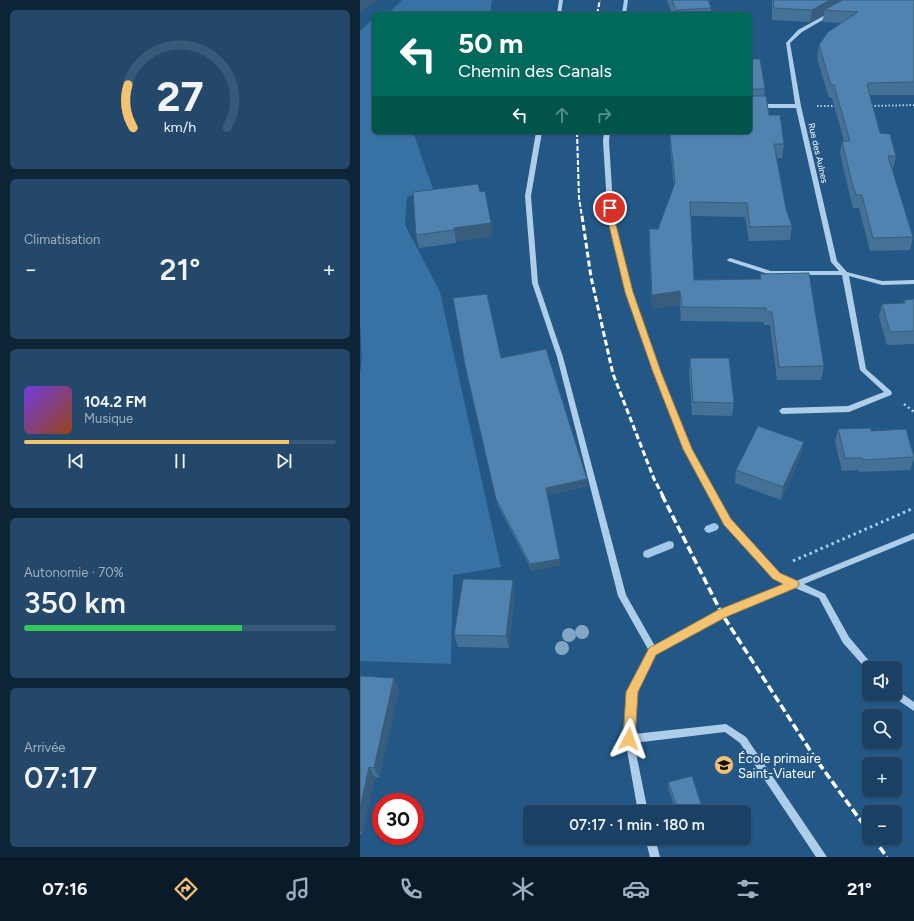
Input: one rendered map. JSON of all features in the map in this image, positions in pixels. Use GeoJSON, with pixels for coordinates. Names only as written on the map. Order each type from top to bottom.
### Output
{"type":"FeatureCollection","features":[{"type":"Feature","properties":{"kind":"street"},"geometry":{"type":"LineString","coordinates":[[559,12],[561,0]]}},
{"type":"Feature","properties":{"kind":"street"},"geometry":{"type":"LineString","coordinates":[[624,12],[626,0]]}},
{"type":"Feature","properties":{"kind":"street","name":"Rue des Aulnes"},"geometry":{"type":"LineString","coordinates":[[839,10],[800,31],[788,43],[798,106],[834,262],[845,274]]}},
{"type":"Feature","properties":{"kind":"street"},"geometry":{"type":"LineString","coordinates":[[752,106],[798,106]]}},
{"type":"Feature","properties":{"kind":"street"},"geometry":{"type":"LineString","coordinates":[[539,134],[528,196],[535,283],[560,357],[622,596],[652,651]]}},
{"type":"Feature","properties":{"kind":"street"},"geometry":{"type":"LineString","coordinates":[[607,134],[611,221],[629,292],[657,372],[688,449],[727,522],[773,570],[776,576],[822,596],[846,640],[865,661]]}},
{"type":"Feature","properties":{"kind":"street"},"geometry":{"type":"LineString","coordinates":[[730,260],[772,273],[845,274],[882,282],[914,282]]}},
{"type":"Feature","properties":{"kind":"street"},"geometry":{"type":"LineString","coordinates":[[782,411],[849,409],[889,394],[864,370],[845,274]]}},
{"type":"Feature","properties":{"kind":"street"},"geometry":{"type":"LineString","coordinates":[[642,805],[629,739],[632,692],[652,651],[722,614],[914,536]]}},
{"type":"Feature","properties":{"kind":"street"},"geometry":{"type":"LineString","coordinates":[[902,698],[914,707]]}},
{"type":"Feature","properties":{"kind":"street"},"geometry":{"type":"LineString","coordinates":[[629,739],[726,728],[742,740],[822,857]]}},
{"type":"Feature","properties":{"kind":"street"},"geometry":{"type":"LineString","coordinates":[[652,845],[655,857]]}},
{"type":"Feature","properties":{"kind":"path"},"geometry":{"type":"LineString","coordinates":[[866,106],[914,105]]}},
{"type":"Feature","properties":{"kind":"path"},"geometry":{"type":"LineString","coordinates":[[798,106],[843,106]]}},
{"type":"Feature","properties":{"kind":"path"},"geometry":{"type":"LineString","coordinates":[[773,570],[914,508]]}},
{"type":"Feature","properties":{"kind":"shaded area"},"geometry":{"type":"Polygon","coordinates":[[[402,0],[492,0],[490,12],[390,12],[402,0]]]}},
{"type":"Feature","properties":{"kind":"shaded area"},"geometry":{"type":"Polygon","coordinates":[[[372,20],[372,134],[414,134],[433,189],[407,197],[405,225],[440,292],[501,567],[453,575],[451,664],[360,661],[360,373],[362,360],[360,322],[360,31],[372,20]]]}},
{"type":"Feature","properties":{"kind":"building"},"geometry":{"type":"Polygon","coordinates":[[[672,0],[708,0],[711,8],[676,10],[672,0]]]}},
{"type":"Feature","properties":{"kind":"building"},"geometry":{"type":"Polygon","coordinates":[[[773,0],[830,0],[812,10],[774,8],[773,0]]]}},
{"type":"Feature","properties":{"kind":"building"},"geometry":{"type":"Polygon","coordinates":[[[843,0],[914,0],[914,82],[868,83],[869,85],[867,85],[880,133],[890,134],[896,156],[888,156],[913,237],[873,238],[862,195],[856,195],[851,179],[842,141],[850,141],[834,85],[831,85],[819,45],[828,32],[858,12],[824,10],[843,0]]]}},
{"type":"Feature","properties":{"kind":"building"},"geometry":{"type":"Polygon","coordinates":[[[752,59],[760,59],[765,89],[752,89],[752,59]]]}},
{"type":"Feature","properties":{"kind":"building"},"geometry":{"type":"Polygon","coordinates":[[[752,96],[766,96],[769,115],[780,115],[784,144],[774,144],[786,209],[792,226],[750,227],[747,203],[690,202],[694,280],[761,279],[760,274],[809,273],[824,366],[779,367],[772,312],[766,312],[766,308],[682,307],[680,291],[652,295],[649,229],[658,229],[675,183],[670,134],[752,134],[752,96]]]}},
{"type":"Feature","properties":{"kind":"building"},"geometry":{"type":"Polygon","coordinates":[[[478,184],[480,192],[485,191],[491,223],[416,235],[413,192],[478,184]]]}},
{"type":"Feature","properties":{"kind":"building"},"geometry":{"type":"Polygon","coordinates":[[[487,294],[501,358],[546,349],[587,479],[546,488],[560,559],[530,564],[496,499],[465,365],[453,298],[487,294]]]}},
{"type":"Feature","properties":{"kind":"building"},"geometry":{"type":"Polygon","coordinates":[[[914,299],[914,331],[890,332],[882,304],[905,303],[904,300],[914,299]]]}},
{"type":"Feature","properties":{"kind":"building"},"geometry":{"type":"Polygon","coordinates":[[[690,358],[729,358],[734,403],[693,402],[690,358]]]}},
{"type":"Feature","properties":{"kind":"building"},"geometry":{"type":"Polygon","coordinates":[[[758,426],[804,442],[783,487],[736,470],[758,426]]]}},
{"type":"Feature","properties":{"kind":"building"},"geometry":{"type":"Polygon","coordinates":[[[871,428],[871,431],[906,429],[914,457],[863,460],[862,458],[845,458],[838,429],[871,428]]]}},
{"type":"Feature","properties":{"kind":"building"},"geometry":{"type":"Polygon","coordinates":[[[463,579],[513,580],[506,636],[454,635],[463,579]]]}},
{"type":"Feature","properties":{"kind":"building"},"geometry":{"type":"Polygon","coordinates":[[[360,676],[394,678],[374,768],[369,767],[360,808],[360,676]]]}},
{"type":"Feature","properties":{"kind":"building"},"geometry":{"type":"Polygon","coordinates":[[[692,776],[701,805],[676,805],[668,782],[692,776]]]}},
{"type":"Feature","properties":{"kind":"waterway"},"geometry":{"type":"LineString","coordinates":[[709,529],[714,527]]}},
{"type":"Feature","properties":{"kind":"waterway"},"geometry":{"type":"LineString","coordinates":[[648,554],[669,545]]}},
{"type":"Feature","properties":{"kind":"railway"},"geometry":{"type":"LineString","coordinates":[[597,12],[600,0]]}},
{"type":"Feature","properties":{"kind":"railway"},"geometry":{"type":"LineString","coordinates":[[577,134],[579,198],[582,217]]}},
{"type":"Feature","properties":{"kind":"railway"},"geometry":{"type":"LineString","coordinates":[[582,216],[591,277],[613,374],[654,479],[663,496]]}},
{"type":"Feature","properties":{"kind":"railway"},"geometry":{"type":"LineString","coordinates":[[662,495],[722,614],[815,758],[862,822]]}},
{"type":"Feature","properties":{"kind":"railway"},"geometry":{"type":"LineString","coordinates":[[878,845],[887,857]]}},
{"type":"Feature","properties":{"kind":"place","name":"École primaire Saint-Viateur"},"geometry":{"type":"Point","coordinates":[724,765]}},
{"type":"Feature","properties":{"kind":"route"},"geometry":{"type":"LineString","coordinates":[[610,208],[611,221],[629,292],[657,372],[688,449],[727,522],[773,570],[776,576],[794,584],[722,614],[652,651],[632,692],[629,739]]}}]}
